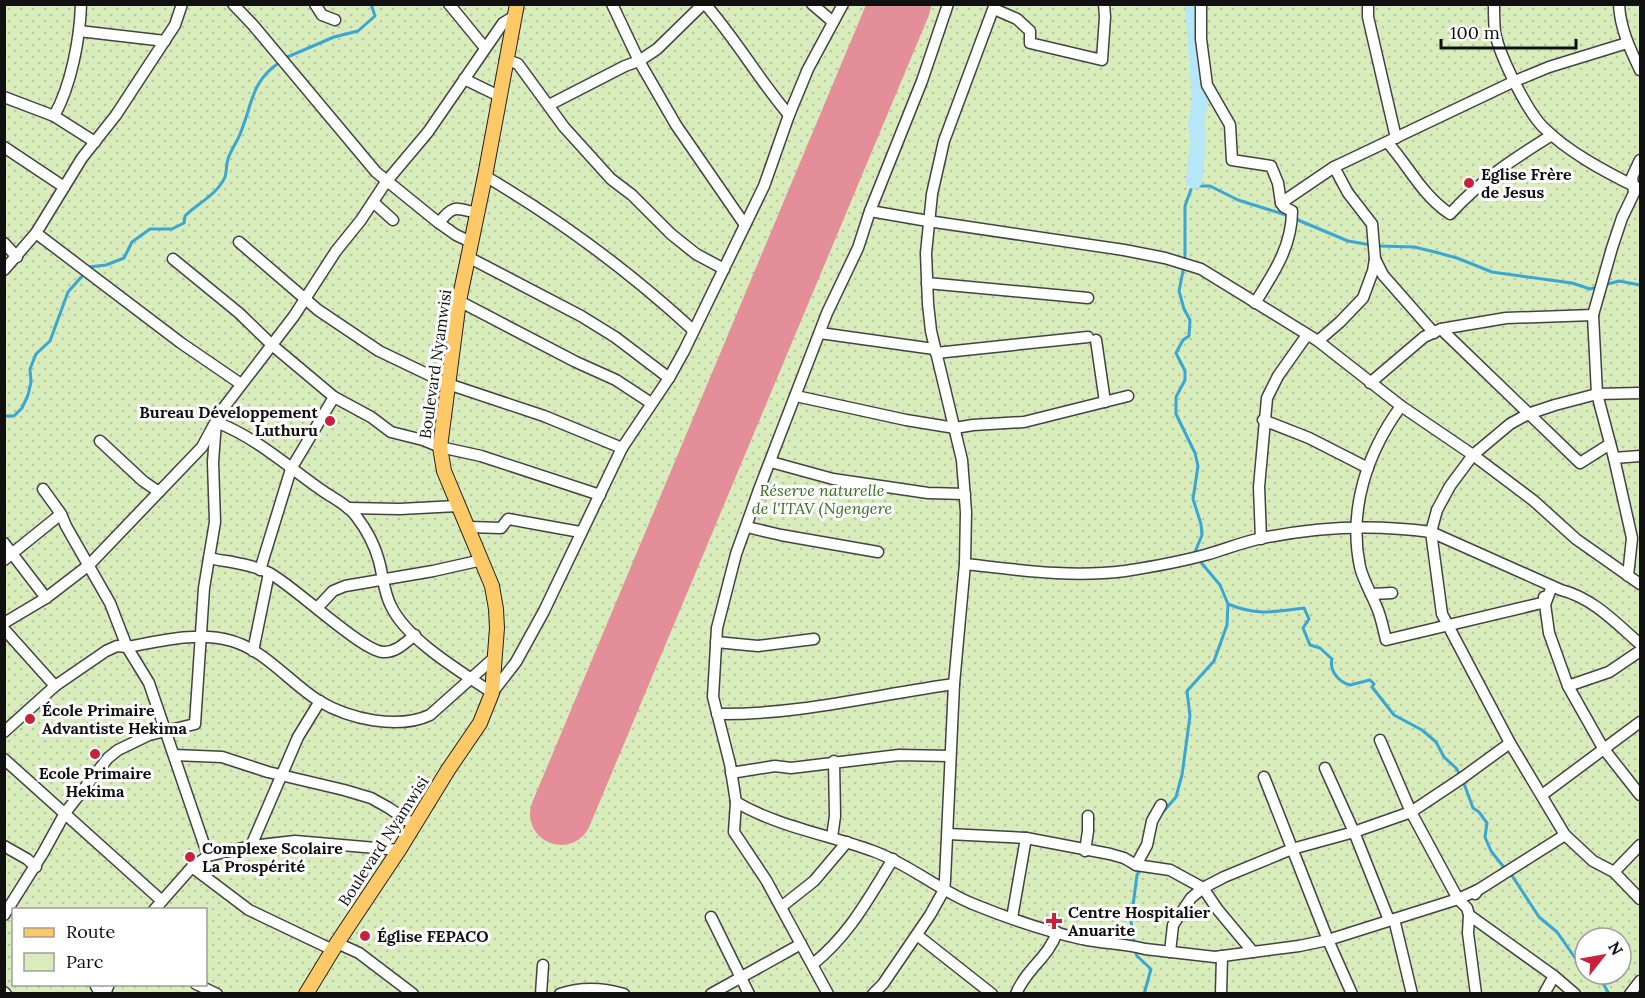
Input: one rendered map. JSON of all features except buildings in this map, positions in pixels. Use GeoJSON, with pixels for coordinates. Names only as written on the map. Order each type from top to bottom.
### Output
{"type":"FeatureCollection","features":[{"type":"Feature","properties":{"kind":"main road","name":"Boulevard Nyamwisi"},"geometry":{"type":"LineString","coordinates":[[306,993],[480,723],[491,692],[497,628],[492,586],[469,527],[457,506],[444,471],[440,447],[459,302],[515,11]]}},
{"type":"Feature","properties":{"kind":"street"},"geometry":{"type":"LineString","coordinates":[[54,116],[67,84],[80,32],[81,4]]}},
{"type":"Feature","properties":{"kind":"street"},"geometry":{"type":"LineString","coordinates":[[4,270],[36,233],[82,158],[116,115],[175,25],[182,4]]}},
{"type":"Feature","properties":{"kind":"street"},"geometry":{"type":"LineString","coordinates":[[233,4],[285,63],[347,140],[386,182],[439,223],[471,242]]}},
{"type":"Feature","properties":{"kind":"street"},"geometry":{"type":"LineString","coordinates":[[315,4],[322,15],[335,20]]}},
{"type":"Feature","properties":{"kind":"street"},"geometry":{"type":"LineString","coordinates":[[448,4],[485,48]]}},
{"type":"Feature","properties":{"kind":"street"},"geometry":{"type":"LineString","coordinates":[[612,4],[639,61],[676,125],[745,225]]}},
{"type":"Feature","properties":{"kind":"street"},"geometry":{"type":"LineString","coordinates":[[549,105],[639,61],[657,49],[704,4],[721,22],[763,83],[789,115]]}},
{"type":"Feature","properties":{"kind":"street"},"geometry":{"type":"LineString","coordinates":[[812,4],[833,22]]}},
{"type":"Feature","properties":{"kind":"street"},"geometry":{"type":"LineString","coordinates":[[216,422],[235,429],[251,439],[348,508],[366,532],[378,559],[390,605],[423,644],[491,692],[516,662],[544,611],[622,448],[669,378],[764,186],[808,69],[843,4]]}},
{"type":"Feature","properties":{"kind":"street"},"geometry":{"type":"LineString","coordinates":[[828,993],[756,862],[736,837],[734,822],[736,802],[713,698],[716,642],[723,600],[736,554],[820,333],[858,248],[870,211],[918,91],[948,4]]}},
{"type":"Feature","properties":{"kind":"street"},"geometry":{"type":"LineString","coordinates":[[873,993],[886,989],[944,890],[954,684],[965,564],[965,494],[963,468],[955,428],[935,351],[927,304],[928,221],[944,141],[994,7],[1017,19],[1030,31],[1030,43],[1102,60],[1104,4]]}},
{"type":"Feature","properties":{"kind":"street"},"geometry":{"type":"LineString","coordinates":[[1201,4],[1201,39],[1206,85],[1230,125],[1232,160],[1271,166],[1278,183],[1281,203],[1292,211],[1292,224],[1286,249],[1255,303]]}},
{"type":"Feature","properties":{"kind":"street"},"geometry":{"type":"LineString","coordinates":[[1368,4],[1368,17],[1392,140],[1425,193],[1434,203],[1450,214],[1489,176],[1552,135]]}},
{"type":"Feature","properties":{"kind":"street"},"geometry":{"type":"LineString","coordinates":[[1494,4],[1495,33],[1515,81],[1542,126],[1592,163],[1637,188]]}},
{"type":"Feature","properties":{"kind":"street"},"geometry":{"type":"LineString","coordinates":[[1619,4],[1621,23],[1627,43],[1641,70]]}},
{"type":"Feature","properties":{"kind":"street"},"geometry":{"type":"LineString","coordinates":[[4,623],[46,598],[88,565],[202,447],[222,410],[272,345],[336,251],[386,182],[428,132],[485,48],[515,11]]}},
{"type":"Feature","properties":{"kind":"street"},"geometry":{"type":"LineString","coordinates":[[80,32],[165,40]]}},
{"type":"Feature","properties":{"kind":"street"},"geometry":{"type":"LineString","coordinates":[[1281,203],[1334,167],[1515,81],[1550,67],[1627,43]]}},
{"type":"Feature","properties":{"kind":"street"},"geometry":{"type":"LineString","coordinates":[[505,59],[518,64],[564,127],[611,179],[632,195],[671,234],[696,254],[724,269]]}},
{"type":"Feature","properties":{"kind":"street"},"geometry":{"type":"LineString","coordinates":[[464,79],[500,96]]}},
{"type":"Feature","properties":{"kind":"street"},"geometry":{"type":"LineString","coordinates":[[4,97],[54,116],[95,142]]}},
{"type":"Feature","properties":{"kind":"street"},"geometry":{"type":"LineString","coordinates":[[4,147],[64,187]]}},
{"type":"Feature","properties":{"kind":"street"},"geometry":{"type":"LineString","coordinates":[[1637,188],[1632,177],[1641,160]]}},
{"type":"Feature","properties":{"kind":"street"},"geometry":{"type":"LineString","coordinates":[[1318,341],[1363,298],[1375,259],[1375,236],[1372,224],[1339,180],[1334,167]]}},
{"type":"Feature","properties":{"kind":"street"},"geometry":{"type":"LineString","coordinates":[[485,176],[556,219],[693,330]]}},
{"type":"Feature","properties":{"kind":"street"},"geometry":{"type":"LineString","coordinates":[[1628,576],[1636,538],[1597,394],[1593,315],[1622,218],[1637,188]]}},
{"type":"Feature","properties":{"kind":"street"},"geometry":{"type":"LineString","coordinates":[[373,202],[393,220]]}},
{"type":"Feature","properties":{"kind":"street"},"geometry":{"type":"LineString","coordinates":[[439,223],[451,209],[457,208],[477,213]]}},
{"type":"Feature","properties":{"kind":"street"},"geometry":{"type":"LineString","coordinates":[[870,211],[1069,241],[1165,258],[1201,269],[1318,341],[1401,406],[1473,455],[1534,501],[1576,539],[1641,584]]}},
{"type":"Feature","properties":{"kind":"street"},"geometry":{"type":"LineString","coordinates":[[36,233],[181,343],[241,384]]}},
{"type":"Feature","properties":{"kind":"street"},"geometry":{"type":"LineString","coordinates":[[239,242],[304,299],[379,351],[448,384],[544,416],[622,448]]}},
{"type":"Feature","properties":{"kind":"street"},"geometry":{"type":"LineString","coordinates":[[4,243],[17,257]]}},
{"type":"Feature","properties":{"kind":"street"},"geometry":{"type":"LineString","coordinates":[[468,257],[581,316],[615,337],[669,378]]}},
{"type":"Feature","properties":{"kind":"street"},"geometry":{"type":"LineString","coordinates":[[173,259],[334,397],[371,417],[391,432],[440,447],[481,456],[600,495]]}},
{"type":"Feature","properties":{"kind":"street"},"geometry":{"type":"LineString","coordinates":[[1375,259],[1389,282],[1438,331],[1580,463],[1610,444]]}},
{"type":"Feature","properties":{"kind":"street"},"geometry":{"type":"LineString","coordinates":[[927,283],[1088,297]]}},
{"type":"Feature","properties":{"kind":"street"},"geometry":{"type":"LineString","coordinates":[[459,302],[616,380],[651,403]]}},
{"type":"Feature","properties":{"kind":"street"},"geometry":{"type":"LineString","coordinates":[[1370,383],[1424,337],[1438,331],[1506,318],[1593,315]]}},
{"type":"Feature","properties":{"kind":"street"},"geometry":{"type":"LineString","coordinates":[[820,333],[935,351],[1092,339],[1105,402]]}},
{"type":"Feature","properties":{"kind":"street"},"geometry":{"type":"LineString","coordinates":[[1261,538],[1259,487],[1263,420],[1267,399],[1278,375],[1307,335]]}},
{"type":"Feature","properties":{"kind":"street"},"geometry":{"type":"LineString","coordinates":[[1641,393],[1597,394],[1527,414],[1510,424],[1473,455],[1443,498],[1431,532],[1442,614],[1510,743],[1565,835],[1593,861],[1614,872],[1641,899]]}},
{"type":"Feature","properties":{"kind":"street"},"geometry":{"type":"LineString","coordinates":[[796,396],[906,420],[955,428],[1024,422],[1128,396]]}},
{"type":"Feature","properties":{"kind":"street"},"geometry":{"type":"LineString","coordinates":[[253,651],[265,571],[291,469],[334,397]]}},
{"type":"Feature","properties":{"kind":"street"},"geometry":{"type":"LineString","coordinates":[[1401,406],[1380,438],[1362,483],[1357,526],[1360,567],[1380,615],[1386,640],[1546,602]]}},
{"type":"Feature","properties":{"kind":"street"},"geometry":{"type":"LineString","coordinates":[[1263,420],[1309,438],[1368,468]]}},
{"type":"Feature","properties":{"kind":"street"},"geometry":{"type":"LineString","coordinates":[[4,917],[36,867],[65,813],[101,766],[118,750],[149,735],[195,724],[204,588],[214,522],[213,462],[216,422]]}},
{"type":"Feature","properties":{"kind":"street"},"geometry":{"type":"LineString","coordinates":[[100,441],[143,481],[159,492]]}},
{"type":"Feature","properties":{"kind":"street"},"geometry":{"type":"LineString","coordinates":[[1614,458],[1641,456]]}},
{"type":"Feature","properties":{"kind":"street"},"geometry":{"type":"LineString","coordinates":[[771,462],[854,483],[928,493],[965,494]]}},
{"type":"Feature","properties":{"kind":"street"},"geometry":{"type":"LineString","coordinates":[[43,489],[61,514],[110,603],[127,647],[149,683],[208,856]]}},
{"type":"Feature","properties":{"kind":"street"},"geometry":{"type":"LineString","coordinates":[[348,508],[400,509],[457,506]]}},
{"type":"Feature","properties":{"kind":"street"},"geometry":{"type":"LineString","coordinates":[[9,557],[61,514]]}},
{"type":"Feature","properties":{"kind":"street"},"geometry":{"type":"LineString","coordinates":[[469,527],[501,528],[508,519],[580,532]]}},
{"type":"Feature","properties":{"kind":"street"},"geometry":{"type":"LineString","coordinates":[[965,564],[1070,575],[1102,574],[1203,556],[1261,538],[1357,526],[1431,532],[1535,579],[1586,599],[1641,644]]}},
{"type":"Feature","properties":{"kind":"street"},"geometry":{"type":"LineString","coordinates":[[747,527],[781,536],[878,552]]}},
{"type":"Feature","properties":{"kind":"street"},"geometry":{"type":"LineString","coordinates":[[4,543],[9,557],[46,598]]}},
{"type":"Feature","properties":{"kind":"street"},"geometry":{"type":"LineString","coordinates":[[209,558],[265,571],[294,589],[354,638],[382,653],[397,650],[415,635]]}},
{"type":"Feature","properties":{"kind":"street"},"geometry":{"type":"LineString","coordinates":[[317,608],[333,591],[345,586],[482,560]]}},
{"type":"Feature","properties":{"kind":"street"},"geometry":{"type":"LineString","coordinates":[[1535,579],[1542,588],[1546,602],[1549,633],[1568,686],[1603,748],[1641,795]]}},
{"type":"Feature","properties":{"kind":"street"},"geometry":{"type":"LineString","coordinates":[[1546,602],[1552,586]]}},
{"type":"Feature","properties":{"kind":"street"},"geometry":{"type":"LineString","coordinates":[[1371,594],[1392,593]]}},
{"type":"Feature","properties":{"kind":"street"},"geometry":{"type":"LineString","coordinates":[[4,628],[55,686]]}},
{"type":"Feature","properties":{"kind":"street"},"geometry":{"type":"LineString","coordinates":[[4,732],[55,686],[117,646],[127,647],[201,636],[235,642],[253,651],[320,701],[350,714],[398,724],[430,715],[495,657]]}},
{"type":"Feature","properties":{"kind":"street"},"geometry":{"type":"LineString","coordinates":[[716,642],[758,646],[814,639]]}},
{"type":"Feature","properties":{"kind":"street"},"geometry":{"type":"LineString","coordinates":[[1568,686],[1609,672],[1641,651]]}},
{"type":"Feature","properties":{"kind":"street"},"geometry":{"type":"LineString","coordinates":[[717,714],[797,711],[954,684]]}},
{"type":"Feature","properties":{"kind":"street"},"geometry":{"type":"LineString","coordinates":[[251,846],[298,737],[320,701]]}},
{"type":"Feature","properties":{"kind":"street"},"geometry":{"type":"LineString","coordinates":[[1542,795],[1641,722]]}},
{"type":"Feature","properties":{"kind":"street"},"geometry":{"type":"LineString","coordinates":[[1380,740],[1411,812],[1458,899],[1468,911],[1575,993]]}},
{"type":"Feature","properties":{"kind":"street"},"geometry":{"type":"LineString","coordinates":[[1170,952],[1173,925],[1191,898],[1203,888],[1292,849],[1354,832],[1411,812],[1469,774],[1510,743]]}},
{"type":"Feature","properties":{"kind":"street"},"geometry":{"type":"LineString","coordinates":[[174,754],[222,757],[344,790],[371,798],[414,825]]}},
{"type":"Feature","properties":{"kind":"street"},"geometry":{"type":"LineString","coordinates":[[731,773],[775,766],[790,768],[899,755],[950,756]]}},
{"type":"Feature","properties":{"kind":"street"},"geometry":{"type":"LineString","coordinates":[[4,759],[65,813],[158,905],[192,867],[208,856],[251,846],[295,841],[399,850]]}},
{"type":"Feature","properties":{"kind":"street"},"geometry":{"type":"LineString","coordinates":[[832,837],[836,816],[834,761]]}},
{"type":"Feature","properties":{"kind":"street"},"geometry":{"type":"LineString","coordinates":[[1325,768],[1391,919],[1412,993]]}},
{"type":"Feature","properties":{"kind":"street"},"geometry":{"type":"LineString","coordinates":[[1264,777],[1328,940],[1352,993]]}},
{"type":"Feature","properties":{"kind":"street"},"geometry":{"type":"LineString","coordinates":[[736,802],[766,816],[893,859],[972,904],[1012,918],[1082,939],[1215,957],[1328,940],[1458,899],[1478,890],[1565,835]]}},
{"type":"Feature","properties":{"kind":"street"},"geometry":{"type":"LineString","coordinates":[[1140,866],[1152,821],[1161,805]]}},
{"type":"Feature","properties":{"kind":"street"},"geometry":{"type":"LineString","coordinates":[[1085,851],[1088,816]]}},
{"type":"Feature","properties":{"kind":"street"},"geometry":{"type":"LineString","coordinates":[[948,834],[1026,838],[1124,858],[1140,866],[1170,870],[1203,888],[1253,952]]}},
{"type":"Feature","properties":{"kind":"street"},"geometry":{"type":"LineString","coordinates":[[1012,918],[1026,838]]}},
{"type":"Feature","properties":{"kind":"street"},"geometry":{"type":"LineString","coordinates":[[781,907],[814,881],[847,842]]}},
{"type":"Feature","properties":{"kind":"street"},"geometry":{"type":"LineString","coordinates":[[1614,872],[1641,845]]}},
{"type":"Feature","properties":{"kind":"street"},"geometry":{"type":"LineString","coordinates":[[4,846],[36,867]]}},
{"type":"Feature","properties":{"kind":"street"},"geometry":{"type":"LineString","coordinates":[[813,964],[834,947],[858,916],[893,859]]}},
{"type":"Feature","properties":{"kind":"street"},"geometry":{"type":"LineString","coordinates":[[192,867],[249,910],[335,946],[359,953],[413,993]]}},
{"type":"Feature","properties":{"kind":"street"},"geometry":{"type":"LineString","coordinates":[[1476,993],[1468,933],[1468,911],[1478,890]]}},
{"type":"Feature","properties":{"kind":"street"},"geometry":{"type":"LineString","coordinates":[[711,916],[749,993]]}},
{"type":"Feature","properties":{"kind":"street"},"geometry":{"type":"LineString","coordinates":[[1016,993],[1032,968],[1053,945],[1057,932]]}},
{"type":"Feature","properties":{"kind":"street"},"geometry":{"type":"LineString","coordinates":[[916,935],[992,993]]}},
{"type":"Feature","properties":{"kind":"street"},"geometry":{"type":"LineString","coordinates":[[711,993],[801,944]]}},
{"type":"Feature","properties":{"kind":"street"},"geometry":{"type":"LineString","coordinates":[[1221,993],[1222,956]]}},
{"type":"Feature","properties":{"kind":"street"},"geometry":{"type":"LineString","coordinates":[[541,993],[543,965]]}},
{"type":"Feature","properties":{"kind":"street"},"geometry":{"type":"LineString","coordinates":[[1544,993],[1554,976]]}},
{"type":"Feature","properties":{"kind":"street"},"geometry":{"type":"LineString","coordinates":[[1630,993],[1641,981]]}},
{"type":"Feature","properties":{"kind":"street"},"geometry":{"type":"LineString","coordinates":[[201,986],[218,993]]}},
{"type":"Feature","properties":{"kind":"street"},"geometry":{"type":"LineString","coordinates":[[560,993],[571,990],[624,993]]}},
{"type":"Feature","properties":{"kind":"green space","name":"Réserve naturelle de l'ITAV (Ngengere"},"geometry":{"type":"Polygon","coordinates":[[[5,5],[1640,5],[1640,993],[5,994],[5,5]]]}},
{"type":"Feature","properties":{"kind":"waterway"},"geometry":{"type":"LineString","coordinates":[[285,58],[334,37],[358,31],[375,16],[371,4]]}},
{"type":"Feature","properties":{"kind":"waterway"},"geometry":{"type":"LineString","coordinates":[[1193,4],[1200,101],[1196,123],[1198,141],[1194,181]]}},
{"type":"Feature","properties":{"kind":"waterway"},"geometry":{"type":"LineString","coordinates":[[89,267],[106,265],[124,258],[132,242],[150,229],[172,229],[184,223],[185,216],[217,189],[225,177],[228,159],[240,134],[254,94],[263,77],[280,62]]}},
{"type":"Feature","properties":{"kind":"waterway"},"geometry":{"type":"LineString","coordinates":[[1185,257],[1185,206],[1194,181],[1200,186],[1210,186],[1238,200],[1286,215],[1348,241],[1371,245]]}},
{"type":"Feature","properties":{"kind":"waterway"},"geometry":{"type":"LineString","coordinates":[[1379,246],[1414,247],[1457,258],[1492,272],[1572,283],[1590,289],[1598,287]]}},
{"type":"Feature","properties":{"kind":"waterway"},"geometry":{"type":"LineString","coordinates":[[1184,266],[1179,291],[1190,320],[1189,336],[1183,340],[1176,353],[1185,371],[1185,380],[1176,397],[1176,414],[1195,453],[1198,466],[1193,499],[1202,535],[1195,552],[1197,554]]}},
{"type":"Feature","properties":{"kind":"waterway"},"geometry":{"type":"LineString","coordinates":[[4,416],[14,416],[22,408],[28,395],[31,382],[30,369],[36,354],[50,341],[68,292],[84,274]]}},
{"type":"Feature","properties":{"kind":"waterway"},"geometry":{"type":"LineString","coordinates":[[1604,285],[1619,281],[1640,285]]}},
{"type":"Feature","properties":{"kind":"waterway"},"geometry":{"type":"LineString","coordinates":[[1162,813],[1176,797],[1182,775],[1190,716],[1187,691],[1214,661],[1227,625],[1228,604],[1220,585],[1199,560]]}},
{"type":"Feature","properties":{"kind":"waterway"},"geometry":{"type":"LineString","coordinates":[[1228,604],[1257,612],[1304,608],[1309,619],[1303,628],[1310,645],[1320,648],[1332,659],[1333,672],[1339,679],[1350,685],[1370,680],[1374,684],[1372,687],[1394,715],[1422,730],[1436,742],[1444,757],[1456,768],[1462,778],[1473,808],[1487,823],[1485,837],[1491,851],[1509,871],[1539,917],[1557,932],[1573,955]]}},
{"type":"Feature","properties":{"kind":"waterway"},"geometry":{"type":"LineString","coordinates":[[1134,944],[1131,921],[1137,875],[1141,869]]}},
{"type":"Feature","properties":{"kind":"waterway"},"geometry":{"type":"LineString","coordinates":[[1135,951],[1137,956],[1151,969],[1144,994]]}},
{"type":"Feature","properties":{"kind":"waterway"},"geometry":{"type":"LineString","coordinates":[[1605,986],[1609,994]]}},
{"type":"Feature","properties":{"kind":"runway"},"geometry":{"type":"LineString","coordinates":[[561,814],[900,4]]}},
{"type":"Feature","properties":{"kind":"place","name":"Eglise Frère de Jesus"},"geometry":{"type":"Point","coordinates":[1469,183]}},
{"type":"Feature","properties":{"kind":"place","name":"Bureau Développement Luthuru"},"geometry":{"type":"Point","coordinates":[330,421]}},
{"type":"Feature","properties":{"kind":"place","name":"École Primaire Advantiste Hekima"},"geometry":{"type":"Point","coordinates":[30,719]}},
{"type":"Feature","properties":{"kind":"place","name":"Ecole Primaire Hekima"},"geometry":{"type":"Point","coordinates":[95,754]}},
{"type":"Feature","properties":{"kind":"place","name":"Complexe Scolaire La Prospérité"},"geometry":{"type":"Point","coordinates":[190,857]}},
{"type":"Feature","properties":{"kind":"place","name":"Centre Hospitalier Anuarite"},"geometry":{"type":"Point","coordinates":[1054,921]}},
{"type":"Feature","properties":{"kind":"place","name":"Église FEPACO"},"geometry":{"type":"Point","coordinates":[365,936]}}]}
